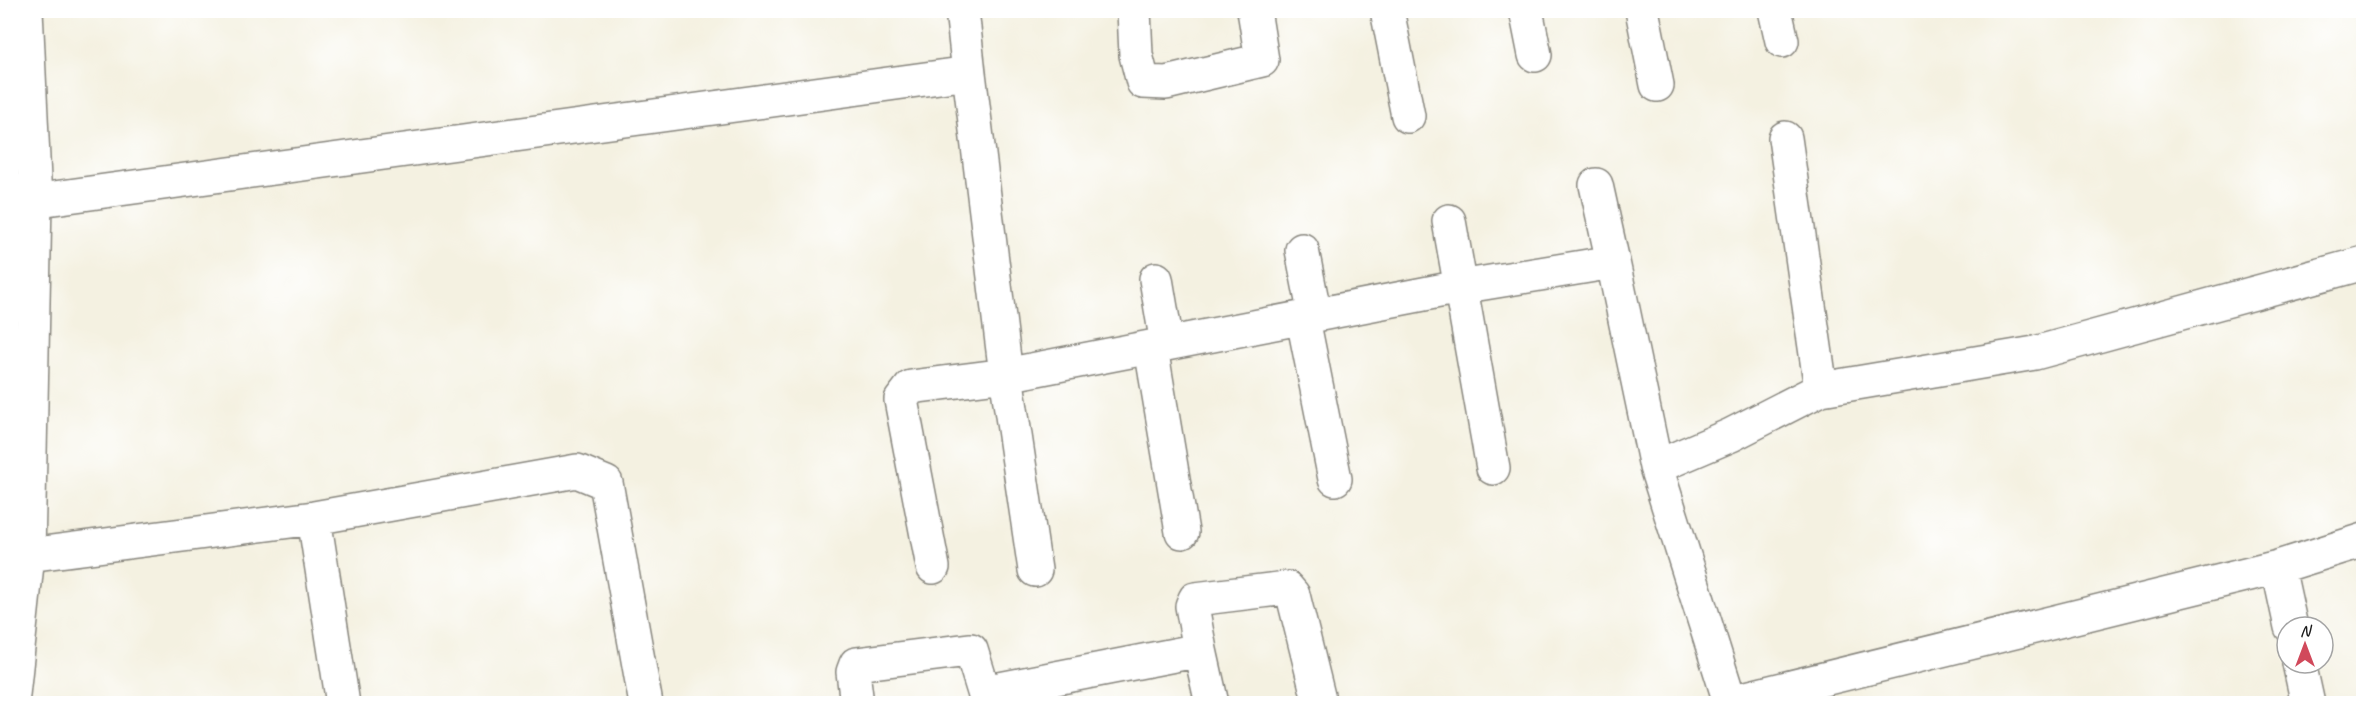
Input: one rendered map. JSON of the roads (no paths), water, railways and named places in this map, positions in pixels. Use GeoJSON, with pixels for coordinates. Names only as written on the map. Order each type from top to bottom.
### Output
{"type":"FeatureCollection","features":[{"type":"Feature","properties":{"kind":"street"},"geometry":{"type":"LineString","coordinates":[[12,704],[28,555],[21,392],[26,10]]}},
{"type":"Feature","properties":{"kind":"street"},"geometry":{"type":"LineString","coordinates":[[962,10],[1006,375],[1035,570]]}},
{"type":"Feature","properties":{"kind":"street"},"geometry":{"type":"LineString","coordinates":[[1134,10],[1136,55],[1143,82],[1166,83],[1262,60],[1254,10]]}},
{"type":"Feature","properties":{"kind":"street"},"geometry":{"type":"LineString","coordinates":[[1387,10],[1408,116]]}},
{"type":"Feature","properties":{"kind":"street"},"geometry":{"type":"LineString","coordinates":[[1526,10],[1535,55]]}},
{"type":"Feature","properties":{"kind":"street"},"geometry":{"type":"LineString","coordinates":[[1642,10],[1657,85]]}},
{"type":"Feature","properties":{"kind":"street"},"geometry":{"type":"LineString","coordinates":[[22,203],[969,73]]}},
{"type":"Feature","properties":{"kind":"street"},"geometry":{"type":"LineString","coordinates":[[1785,138],[1821,389]]}},
{"type":"Feature","properties":{"kind":"street"},"geometry":{"type":"LineString","coordinates":[[1596,185],[1656,466],[1728,703],[2277,567],[2364,540]]}},
{"type":"Feature","properties":{"kind":"street"},"geometry":{"type":"LineString","coordinates":[[1449,221],[1492,468]]}},
{"type":"Feature","properties":{"kind":"street"},"geometry":{"type":"LineString","coordinates":[[1302,250],[1309,317],[1335,479]]}},
{"type":"Feature","properties":{"kind":"street"},"geometry":{"type":"LineString","coordinates":[[933,567],[901,400],[911,387],[1006,375],[1460,287],[1613,262]]}},
{"type":"Feature","properties":{"kind":"street"},"geometry":{"type":"LineString","coordinates":[[1656,466],[1731,435],[1821,389],[2035,353],[2364,263]]}},
{"type":"Feature","properties":{"kind":"street"},"geometry":{"type":"LineString","coordinates":[[1156,279],[1159,346],[1182,532]]}},
{"type":"Feature","properties":{"kind":"street"},"geometry":{"type":"LineString","coordinates":[[28,555],[314,518],[577,471],[606,483],[646,704]]}},
{"type":"Feature","properties":{"kind":"street"},"geometry":{"type":"LineString","coordinates":[[314,518],[343,704]]}},
{"type":"Feature","properties":{"kind":"street"},"geometry":{"type":"LineString","coordinates":[[2277,567],[2288,615]]}},
{"type":"Feature","properties":{"kind":"street"},"geometry":{"type":"LineString","coordinates":[[1212,704],[1192,606],[1195,599],[1287,588],[1293,595],[1320,704]]}},
{"type":"Feature","properties":{"kind":"street"},"geometry":{"type":"LineString","coordinates":[[857,704],[853,672],[856,664],[969,650],[972,652],[986,698],[1200,650]]}},
{"type":"Feature","properties":{"kind":"street"},"geometry":{"type":"LineString","coordinates":[[2302,675],[2308,704]]}}]}
